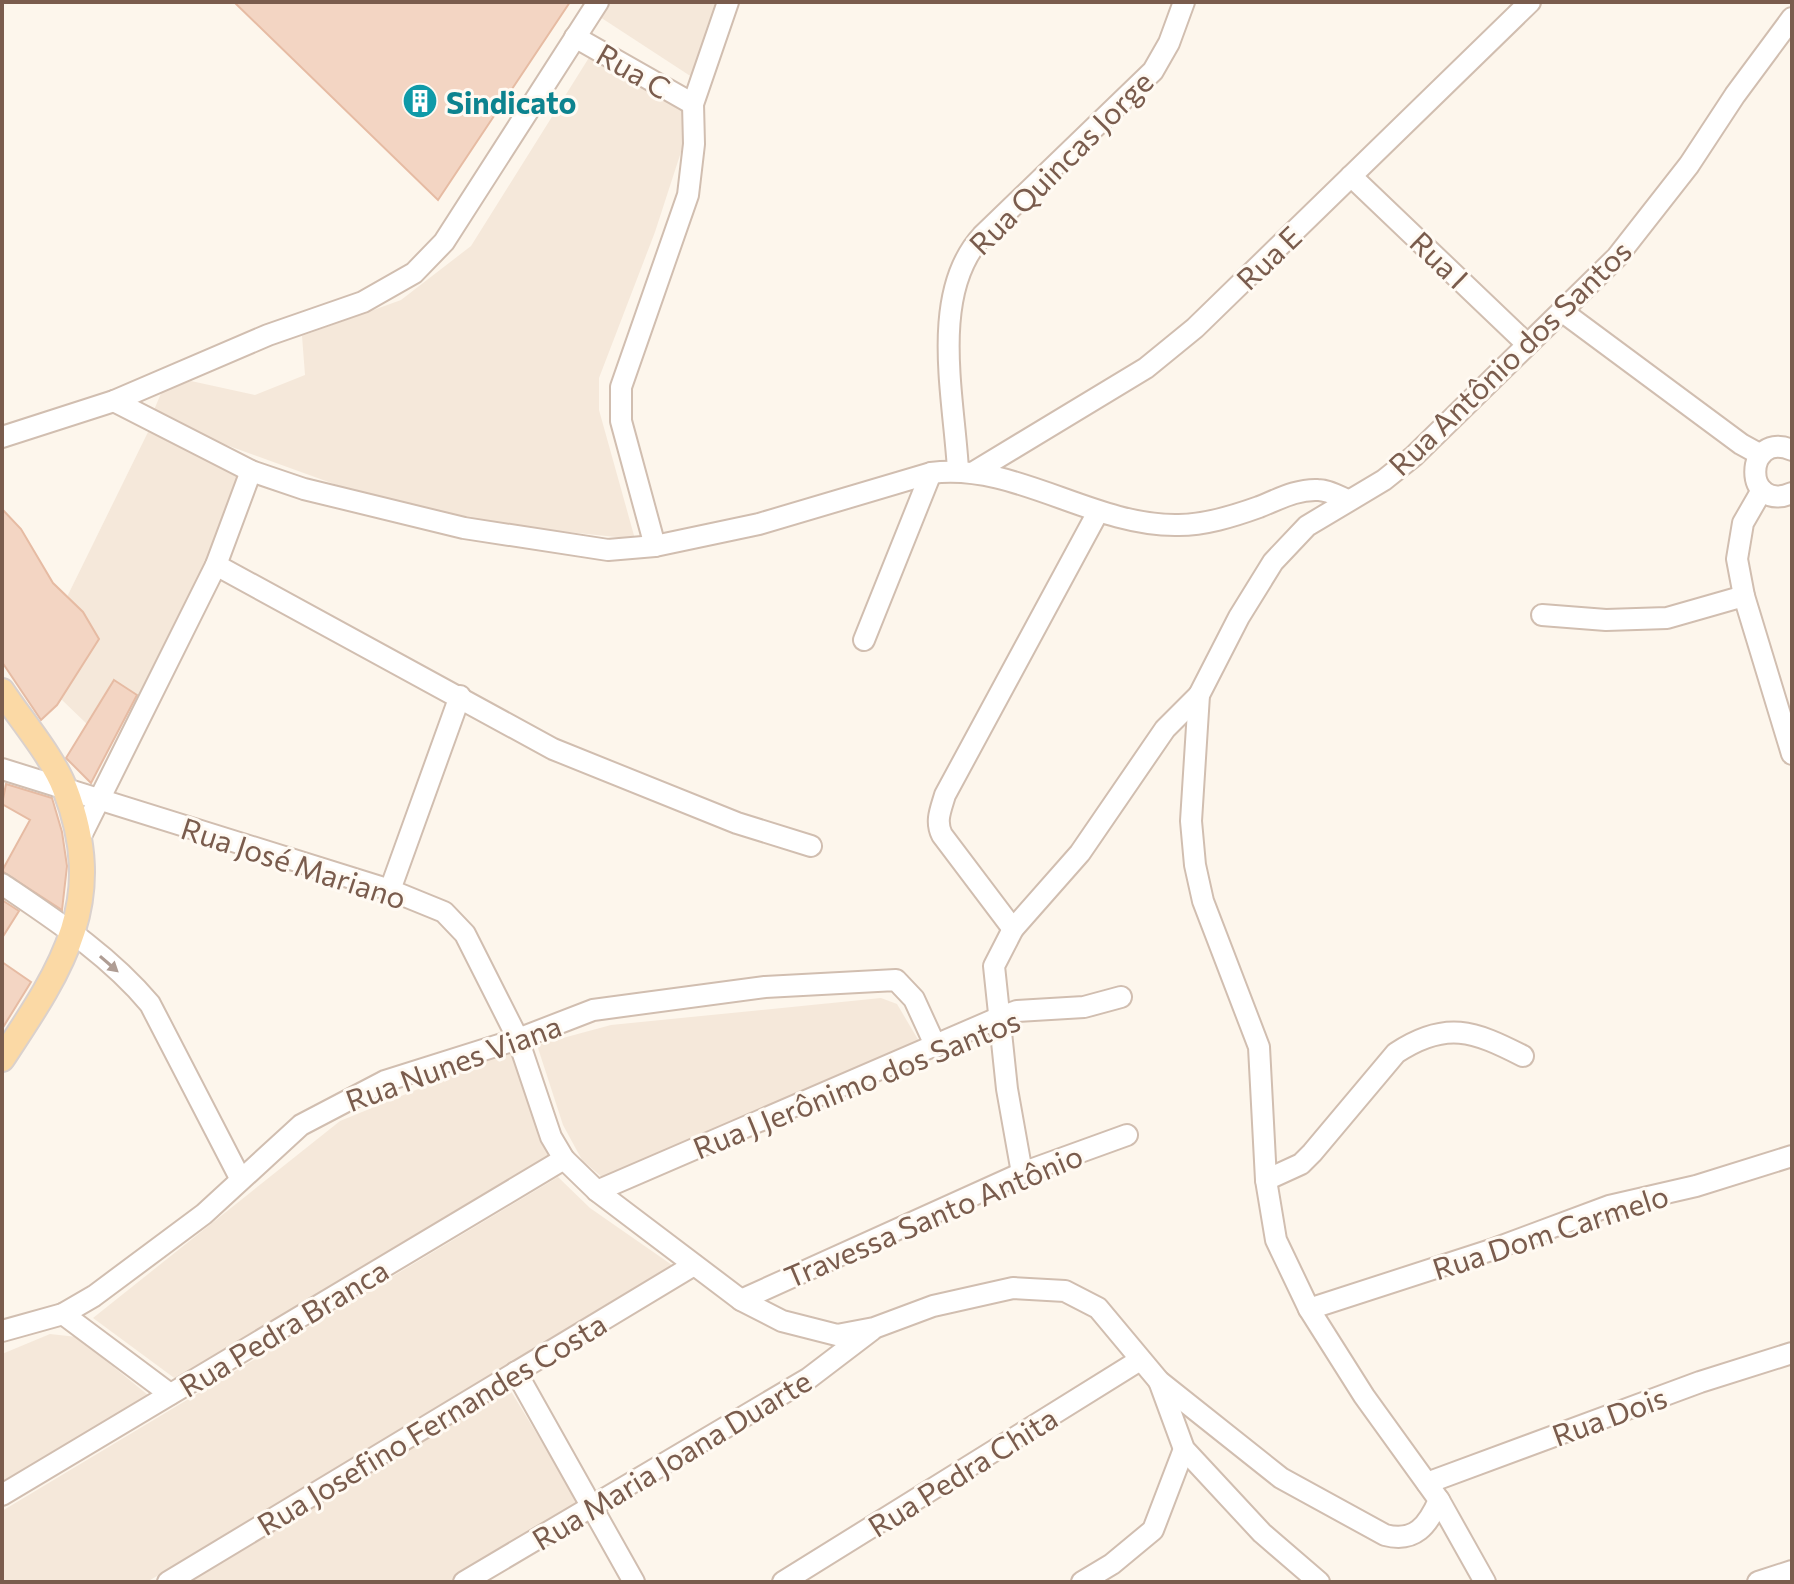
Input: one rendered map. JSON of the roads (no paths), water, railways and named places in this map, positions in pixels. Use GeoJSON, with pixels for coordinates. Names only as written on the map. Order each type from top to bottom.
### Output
{"type":"FeatureCollection","features":[{"type":"Feature","properties":{"kind":"main road"},"geometry":{"type":"LineString","coordinates":[[2,691],[64,786],[79,840],[82,891],[75,933],[61,966],[2,1059]]}},
{"type":"Feature","properties":{"kind":"street"},"geometry":{"type":"LineString","coordinates":[[2,437],[114,401],[268,335],[363,302],[414,273],[444,242],[598,2]]}},
{"type":"Feature","properties":{"kind":"street"},"geometry":{"type":"LineString","coordinates":[[655,546],[621,421],[621,387],[688,195],[694,144],[693,104],[728,2]]}},
{"type":"Feature","properties":{"kind":"street","name":"Rua Quincas Jorge"},"geometry":{"type":"LineString","coordinates":[[966,471],[949,308],[959,267],[982,236],[1153,71],[1169,43],[1184,2]]}},
{"type":"Feature","properties":{"kind":"street","name":"Rua E"},"geometry":{"type":"LineString","coordinates":[[966,471],[1146,368],[1174,346],[1530,2]]}},
{"type":"Feature","properties":{"kind":"street","name":"Rua Antônio dos Santos"},"geometry":{"type":"LineString","coordinates":[[1485,1582],[1433,1492],[1364,1396],[1309,1309],[1276,1240],[1266,1180],[1259,1047],[1221,952],[1195,865],[1191,821],[1199,695],[1239,617],[1273,562],[1307,526],[1384,480],[1414,456],[1617,257],[1689,165],[1735,95],[1792,18]]}},
{"type":"Feature","properties":{"kind":"street","name":"Rua C"},"geometry":{"type":"LineString","coordinates":[[575,37],[693,104]]}},
{"type":"Feature","properties":{"kind":"street","name":"Rua I"},"geometry":{"type":"LineString","coordinates":[[1351,176],[1527,344]]}},
{"type":"Feature","properties":{"kind":"street"},"geometry":{"type":"LineString","coordinates":[[1563,312],[1741,444],[1761,455]]}},
{"type":"Feature","properties":{"kind":"street"},"geometry":{"type":"LineString","coordinates":[[114,401],[251,471],[304,489],[464,528],[557,545],[608,550],[655,546],[759,524],[931,473],[966,471],[1098,512],[1177,526],[1257,508],[1300,490],[1322,489],[1347,500]]}},
{"type":"Feature","properties":{"kind":"street"},"geometry":{"type":"LineString","coordinates":[[1792,450],[1776,447],[1761,455],[1754,471],[1762,490],[1774,497],[1792,493]]}},
{"type":"Feature","properties":{"kind":"street"},"geometry":{"type":"LineString","coordinates":[[79,840],[216,565],[251,471]]}},
{"type":"Feature","properties":{"kind":"street"},"geometry":{"type":"LineString","coordinates":[[864,640],[931,473]]}},
{"type":"Feature","properties":{"kind":"street"},"geometry":{"type":"LineString","coordinates":[[1762,490],[1743,523],[1737,559],[1744,596],[1792,754]]}},
{"type":"Feature","properties":{"kind":"street"},"geometry":{"type":"LineString","coordinates":[[1013,929],[942,835],[938,826],[940,814],[945,795],[1098,512]]}},
{"type":"Feature","properties":{"kind":"street"},"geometry":{"type":"LineString","coordinates":[[216,565],[553,749],[737,823],[811,846]]}},
{"type":"Feature","properties":{"kind":"street"},"geometry":{"type":"LineString","coordinates":[[1542,615],[1606,620],[1667,618],[1744,596]]}},
{"type":"Feature","properties":{"kind":"street"},"geometry":{"type":"LineString","coordinates":[[1022,1173],[998,1018],[994,966],[1013,929],[1080,853],[1165,729],[1199,695]]}},
{"type":"Feature","properties":{"kind":"street"},"geometry":{"type":"LineString","coordinates":[[390,890],[460,696]]}},
{"type":"Feature","properties":{"kind":"street","name":"Rua José Mariano"},"geometry":{"type":"LineString","coordinates":[[2,769],[390,890],[444,912],[458,924],[518,1039]]}},
{"type":"Feature","properties":{"kind":"street"},"geometry":{"type":"LineString","coordinates":[[2,884],[75,933],[135,986],[150,1004],[240,1178]]}},
{"type":"Feature","properties":{"kind":"street","name":"Rua Nunes Viana"},"geometry":{"type":"LineString","coordinates":[[2,1331],[63,1314],[94,1296],[204,1214],[301,1125],[338,1103],[385,1081],[518,1039],[593,1010],[765,987],[886,979],[905,986],[936,1047]]}},
{"type":"Feature","properties":{"kind":"street","name":"Rua J Jerônimo dos Santos"},"geometry":{"type":"LineString","coordinates":[[597,1191],[998,1018],[1017,1011],[1084,1007],[1121,997]]}},
{"type":"Feature","properties":{"kind":"street"},"geometry":{"type":"LineString","coordinates":[[1266,1180],[1301,1164],[1396,1053],[1416,1039],[1438,1032],[1462,1031],[1485,1036],[1523,1056]]}},
{"type":"Feature","properties":{"kind":"street"},"geometry":{"type":"LineString","coordinates":[[518,1039],[551,1137],[564,1159],[597,1191],[741,1300],[782,1321],[807,1330],[837,1335],[874,1328],[933,1306],[1013,1288],[1065,1291],[1098,1308],[1159,1381],[1281,1478],[1385,1535],[1395,1538],[1422,1530],[1430,1522],[1433,1492]]}},
{"type":"Feature","properties":{"kind":"street","name":"Travessa Santo Antônio"},"geometry":{"type":"LineString","coordinates":[[741,1300],[1022,1173],[1127,1135]]}},
{"type":"Feature","properties":{"kind":"street","name":"Rua Dom Carmelo"},"geometry":{"type":"LineString","coordinates":[[1309,1309],[1491,1250],[1609,1206],[1696,1186],[1792,1156]]}},
{"type":"Feature","properties":{"kind":"street","name":"Rua Pedra Branca"},"geometry":{"type":"LineString","coordinates":[[2,1495],[564,1159]]}},
{"type":"Feature","properties":{"kind":"street","name":"Rua Josefino Fernandes Costa"},"geometry":{"type":"LineString","coordinates":[[168,1582],[694,1265]]}},
{"type":"Feature","properties":{"kind":"street"},"geometry":{"type":"LineString","coordinates":[[63,1314],[170,1394]]}},
{"type":"Feature","properties":{"kind":"street","name":"Rua Maria Joana Duarte"},"geometry":{"type":"LineString","coordinates":[[464,1582],[809,1378],[874,1328]]}},
{"type":"Feature","properties":{"kind":"street","name":"Rua Dois"},"geometry":{"type":"LineString","coordinates":[[1433,1492],[1700,1382],[1792,1353]]}},
{"type":"Feature","properties":{"kind":"street","name":"Rua Pedra Chita"},"geometry":{"type":"LineString","coordinates":[[783,1582],[1140,1360]]}},
{"type":"Feature","properties":{"kind":"street"},"geometry":{"type":"LineString","coordinates":[[516,1372],[634,1582]]}},
{"type":"Feature","properties":{"kind":"street"},"geometry":{"type":"LineString","coordinates":[[1159,1381],[1184,1449],[1262,1533],[1319,1582]]}},
{"type":"Feature","properties":{"kind":"street"},"geometry":{"type":"LineString","coordinates":[[1082,1582],[1112,1564],[1153,1530],[1184,1449]]}},
{"type":"Feature","properties":{"kind":"street"},"geometry":{"type":"LineString","coordinates":[[1758,1582],[1792,1571]]}},
{"type":"Feature","properties":{"kind":"place","name":"Sindicato"},"geometry":{"type":"Point","coordinates":[420,101]}}]}
